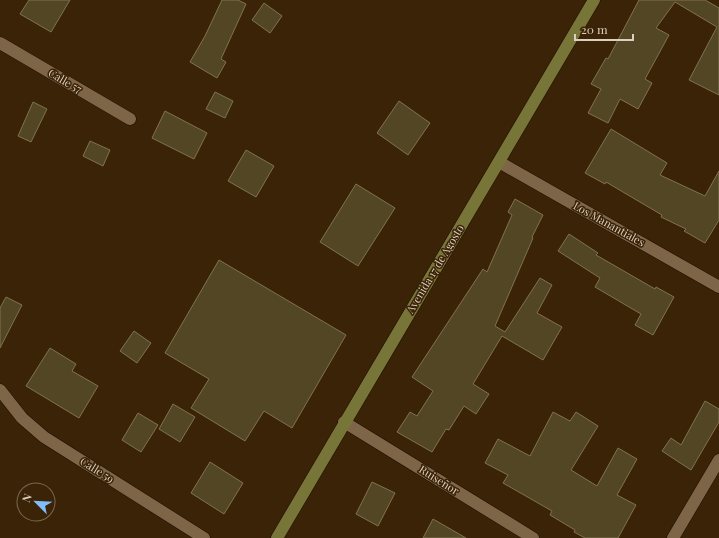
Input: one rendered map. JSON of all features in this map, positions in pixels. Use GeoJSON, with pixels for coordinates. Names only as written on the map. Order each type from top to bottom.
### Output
{"type":"FeatureCollection","features":[{"type":"Feature","properties":{"kind":"main road","name":"Avenida 17 de Agosto"},"geometry":{"type":"LineString","coordinates":[[277,538],[594,0]]}},
{"type":"Feature","properties":{"kind":"street","name":"Calle 57"},"geometry":{"type":"LineString","coordinates":[[0,43],[130,119]]}},
{"type":"Feature","properties":{"kind":"street","name":"Los Manantiales"},"geometry":{"type":"LineString","coordinates":[[499,162],[719,287]]}},
{"type":"Feature","properties":{"kind":"street","name":"Calle 59"},"geometry":{"type":"LineString","coordinates":[[0,390],[22,418],[44,437],[204,538]]}},
{"type":"Feature","properties":{"kind":"street","name":"Ruiseñor"},"geometry":{"type":"LineString","coordinates":[[344,422],[533,538]]}},
{"type":"Feature","properties":{"kind":"street"},"geometry":{"type":"LineString","coordinates":[[673,538],[719,460]]}},
{"type":"Feature","properties":{"kind":"building"},"geometry":{"type":"Polygon","coordinates":[[[29,0],[70,0],[51,32],[20,14],[29,0]]]}},
{"type":"Feature","properties":{"kind":"building"},"geometry":{"type":"Polygon","coordinates":[[[222,0],[238,0],[246,4],[221,59],[226,62],[217,78],[190,62],[205,36],[222,0]]]}},
{"type":"Feature","properties":{"kind":"building"},"geometry":{"type":"Polygon","coordinates":[[[639,0],[705,0],[719,8],[719,95],[689,80],[717,27],[675,2],[656,28],[669,35],[645,79],[652,83],[638,109],[620,99],[608,123],[588,113],[601,89],[591,84],[606,58],[608,59],[639,0]]]}},
{"type":"Feature","properties":{"kind":"building"},"geometry":{"type":"Polygon","coordinates":[[[264,3],[282,16],[270,33],[252,20],[264,3]]]}},
{"type":"Feature","properties":{"kind":"building"},"geometry":{"type":"Polygon","coordinates":[[[215,92],[233,101],[225,118],[206,109],[215,92]]]}},
{"type":"Feature","properties":{"kind":"building"},"geometry":{"type":"Polygon","coordinates":[[[399,101],[430,123],[408,155],[377,133],[399,101]]]}},
{"type":"Feature","properties":{"kind":"building"},"geometry":{"type":"Polygon","coordinates":[[[33,102],[47,109],[31,142],[18,136],[33,102]]]}},
{"type":"Feature","properties":{"kind":"building"},"geometry":{"type":"Polygon","coordinates":[[[165,111],[207,133],[194,159],[152,138],[165,111]]]}},
{"type":"Feature","properties":{"kind":"building"},"geometry":{"type":"Polygon","coordinates":[[[611,129],[667,163],[660,175],[705,196],[719,171],[719,220],[705,243],[684,231],[686,229],[661,217],[662,215],[606,182],[605,184],[585,173],[611,129]]]}},
{"type":"Feature","properties":{"kind":"building"},"geometry":{"type":"Polygon","coordinates":[[[90,141],[110,150],[103,166],[83,156],[90,141]]]}},
{"type":"Feature","properties":{"kind":"building"},"geometry":{"type":"Polygon","coordinates":[[[246,150],[274,166],[256,197],[228,181],[246,150]]]}},
{"type":"Feature","properties":{"kind":"building"},"geometry":{"type":"Polygon","coordinates":[[[356,184],[395,208],[358,266],[320,242],[356,184]]]}},
{"type":"Feature","properties":{"kind":"building"},"geometry":{"type":"Polygon","coordinates":[[[515,199],[543,215],[532,237],[533,238],[495,326],[505,332],[540,278],[552,285],[537,313],[562,327],[543,360],[502,336],[473,384],[489,394],[476,414],[464,406],[449,430],[446,429],[432,452],[397,432],[410,412],[417,416],[433,391],[412,377],[483,269],[487,272],[512,215],[508,212],[515,199]]]}},
{"type":"Feature","properties":{"kind":"building"},"geometry":{"type":"Polygon","coordinates":[[[569,234],[598,253],[596,255],[655,289],[656,287],[674,297],[653,335],[635,325],[641,314],[595,287],[600,278],[558,251],[569,234]]]}},
{"type":"Feature","properties":{"kind":"building"},"geometry":{"type":"Polygon","coordinates":[[[219,260],[346,335],[292,428],[264,411],[245,441],[191,408],[209,379],[165,353],[219,260]]]}},
{"type":"Feature","properties":{"kind":"building"},"geometry":{"type":"Polygon","coordinates":[[[6,297],[22,305],[0,348],[0,308],[6,297]]]}},
{"type":"Feature","properties":{"kind":"building"},"geometry":{"type":"Polygon","coordinates":[[[134,331],[151,343],[137,363],[120,351],[134,331]]]}},
{"type":"Feature","properties":{"kind":"building"},"geometry":{"type":"Polygon","coordinates":[[[50,348],[76,364],[72,371],[98,386],[79,418],[26,386],[50,348]]]}},
{"type":"Feature","properties":{"kind":"building"},"geometry":{"type":"Polygon","coordinates":[[[705,401],[719,409],[719,422],[691,470],[662,451],[671,438],[681,445],[705,401]]]}},
{"type":"Feature","properties":{"kind":"building"},"geometry":{"type":"Polygon","coordinates":[[[173,404],[195,417],[180,442],[159,429],[173,404]]]}},
{"type":"Feature","properties":{"kind":"building"},"geometry":{"type":"Polygon","coordinates":[[[553,412],[570,421],[576,412],[598,426],[571,470],[597,486],[618,448],[637,459],[617,495],[636,505],[618,538],[585,538],[574,532],[575,530],[550,515],[552,511],[503,483],[508,475],[485,463],[498,439],[530,456],[553,412]]]}},
{"type":"Feature","properties":{"kind":"building"},"geometry":{"type":"Polygon","coordinates":[[[138,413],[158,425],[141,452],[122,440],[138,413]]]}},
{"type":"Feature","properties":{"kind":"building"},"geometry":{"type":"Polygon","coordinates":[[[210,462],[243,483],[224,514],[191,493],[210,462]]]}},
{"type":"Feature","properties":{"kind":"building"},"geometry":{"type":"Polygon","coordinates":[[[372,482],[395,493],[378,526],[356,514],[372,482]]]}},
{"type":"Feature","properties":{"kind":"building"},"geometry":{"type":"Polygon","coordinates":[[[433,519],[466,538],[423,538],[433,519]]]}}]}
